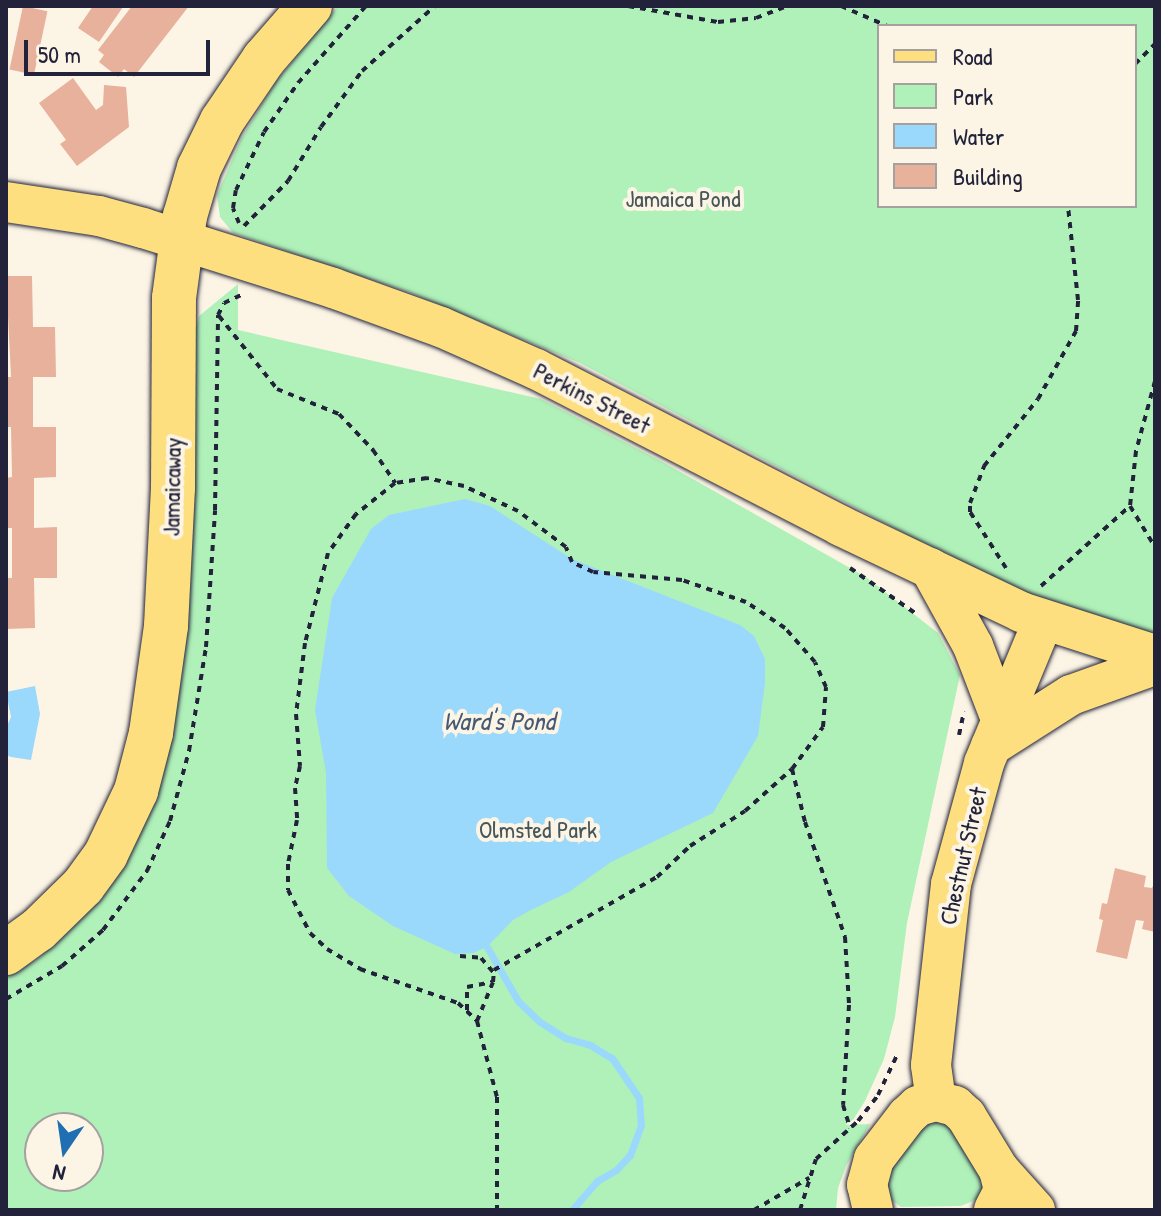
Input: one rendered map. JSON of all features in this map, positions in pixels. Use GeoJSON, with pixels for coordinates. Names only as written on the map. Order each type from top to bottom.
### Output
{"type":"FeatureCollection","features":[{"type":"Feature","properties":{"kind":"highway","name":"Jamaicaway"},"geometry":{"type":"LineString","coordinates":[[6,953],[53,918],[95,870],[131,807],[144,764],[160,680],[170,570],[173,314],[180,240],[194,181],[218,128],[250,77],[310,6]]}},
{"type":"Feature","properties":{"kind":"main road","name":"Perkins Street"},"geometry":{"type":"LineString","coordinates":[[6,202],[99,216],[333,288],[441,327],[509,357],[930,568],[1039,607],[1155,655]]}},
{"type":"Feature","properties":{"kind":"main road"},"geometry":{"type":"LineString","coordinates":[[930,568],[967,634],[996,732],[1071,695],[1155,665]]}},
{"type":"Feature","properties":{"kind":"main road","name":"Chestnut Street"},"geometry":{"type":"LineString","coordinates":[[936,1101],[931,1065],[951,884],[964,827],[1039,607]]}},
{"type":"Feature","properties":{"kind":"main road"},"geometry":{"type":"LineString","coordinates":[[872,1208],[868,1176],[874,1159],[894,1130],[918,1106],[936,1101],[955,1106],[966,1116],[999,1170],[1035,1210]]}},
{"type":"Feature","properties":{"kind":"main road"},"geometry":{"type":"LineString","coordinates":[[994,1210],[1004,1190],[999,1170]]}},
{"type":"Feature","properties":{"kind":"path"},"geometry":{"type":"LineString","coordinates":[[366,6],[290,92],[259,141],[234,197],[234,212],[242,227],[288,181],[321,127],[362,71],[435,6]]}},
{"type":"Feature","properties":{"kind":"path"},"geometry":{"type":"LineString","coordinates":[[628,6],[718,22],[756,18],[788,6]]}},
{"type":"Feature","properties":{"kind":"path"},"geometry":{"type":"LineString","coordinates":[[841,6],[882,24]]}},
{"type":"Feature","properties":{"kind":"path"},"geometry":{"type":"LineString","coordinates":[[1137,62],[1155,44]]}},
{"type":"Feature","properties":{"kind":"path"},"geometry":{"type":"LineString","coordinates":[[1001,561],[970,512],[970,503],[984,466],[1038,399],[1076,331],[1078,300],[1068,208]]}},
{"type":"Feature","properties":{"kind":"path"},"geometry":{"type":"LineString","coordinates":[[230,299],[252,294]]}},
{"type":"Feature","properties":{"kind":"path"},"geometry":{"type":"LineString","coordinates":[[218,315],[277,389],[339,414],[373,450],[395,483]]}},
{"type":"Feature","properties":{"kind":"path"},"geometry":{"type":"LineString","coordinates":[[1039,607],[1130,506],[1136,451],[1155,381]]}},
{"type":"Feature","properties":{"kind":"path"},"geometry":{"type":"LineString","coordinates":[[494,970],[657,877],[690,846],[745,811],[792,769],[823,727],[826,687],[815,662],[785,628],[746,602],[682,580],[593,572],[572,562],[566,547],[518,511],[464,486],[427,478],[395,483],[356,514],[328,553],[314,596],[296,714],[300,766],[295,788],[297,820],[288,864],[288,890],[310,933],[327,949],[360,969],[458,1003],[477,1021],[497,1097],[497,1210]]}},
{"type":"Feature","properties":{"kind":"path"},"geometry":{"type":"LineString","coordinates":[[1130,506],[1155,547]]}},
{"type":"Feature","properties":{"kind":"path"},"geometry":{"type":"LineString","coordinates":[[840,562],[927,621]]}},
{"type":"Feature","properties":{"kind":"path"},"geometry":{"type":"LineString","coordinates":[[792,769],[805,822],[845,937],[849,1005],[843,1105],[850,1128]]}},
{"type":"Feature","properties":{"kind":"path"},"geometry":{"type":"LineString","coordinates":[[460,956],[481,958],[494,970]]}},
{"type":"Feature","properties":{"kind":"path"},"geometry":{"type":"LineString","coordinates":[[477,1021],[493,982],[494,970]]}},
{"type":"Feature","properties":{"kind":"path"},"geometry":{"type":"LineString","coordinates":[[467,1012],[467,987],[476,982],[493,982]]}},
{"type":"Feature","properties":{"kind":"path"},"geometry":{"type":"LineString","coordinates":[[754,1210],[809,1178],[800,1210]]}},
{"type":"Feature","properties":{"kind":"green space","name":"Jamaica Pond"},"geometry":{"type":"Polygon","coordinates":[[[338,6],[1155,6],[1155,640],[993,580],[580,363],[411,293],[233,233],[220,217],[217,195],[241,139],[275,83],[338,6]]]}},
{"type":"Feature","properties":{"kind":"green space","name":"Olmsted Park"},"geometry":{"type":"Polygon","coordinates":[[[238,284],[238,330],[541,399],[661,461],[866,577],[938,633],[960,675],[907,923],[895,1017],[884,1059],[865,1101],[853,1120],[845,1125],[870,1124],[846,1166],[838,1188],[836,1210],[6,1210],[6,976],[35,961],[72,928],[106,890],[199,316],[238,284]]]}},
{"type":"Feature","properties":{"kind":"green space"},"geometry":{"type":"Polygon","coordinates":[[[938,1119],[954,1124],[988,1175],[980,1198],[961,1206],[901,1207],[890,1199],[883,1183],[921,1123],[938,1119]]]}},
{"type":"Feature","properties":{"kind":"water","name":"Ward's Pond"},"geometry":{"type":"Polygon","coordinates":[[[465,499],[490,506],[572,559],[740,625],[754,636],[765,659],[765,683],[758,736],[713,813],[611,862],[569,892],[513,920],[487,947],[473,953],[455,954],[393,926],[349,896],[327,868],[326,773],[315,710],[332,598],[371,529],[389,515],[465,499]]]}},
{"type":"Feature","properties":{"kind":"water"},"geometry":{"type":"Polygon","coordinates":[[[35,686],[40,714],[31,760],[11,757],[6,755],[6,728],[11,717],[6,692],[35,686]]]}},
{"type":"Feature","properties":{"kind":"building"},"geometry":{"type":"Polygon","coordinates":[[[23,6],[47,11],[34,75],[9,70],[23,6]]]}},
{"type":"Feature","properties":{"kind":"building"},"geometry":{"type":"Polygon","coordinates":[[[93,6],[123,7],[99,42],[78,28],[93,6]]]}},
{"type":"Feature","properties":{"kind":"building"},"geometry":{"type":"Polygon","coordinates":[[[132,6],[189,6],[134,77],[124,69],[118,77],[99,62],[104,55],[98,50],[132,6]]]}},
{"type":"Feature","properties":{"kind":"building"},"geometry":{"type":"Polygon","coordinates":[[[73,78],[96,110],[103,105],[104,85],[126,87],[129,127],[77,166],[60,144],[66,140],[39,103],[73,78]]]}},
{"type":"Feature","properties":{"kind":"building"},"geometry":{"type":"Polygon","coordinates":[[[6,276],[32,276],[33,327],[55,327],[56,377],[33,377],[33,427],[56,427],[56,477],[34,478],[34,528],[57,527],[57,578],[34,578],[35,628],[6,629],[6,578],[12,578],[12,528],[6,528],[6,478],[12,477],[11,427],[6,427],[6,377],[11,377],[6,276]]]}},
{"type":"Feature","properties":{"kind":"building"},"geometry":{"type":"Polygon","coordinates":[[[1115,868],[1146,876],[1144,887],[1152,888],[1155,881],[1155,932],[1142,929],[1144,921],[1136,920],[1127,959],[1096,952],[1103,920],[1099,919],[1102,903],[1107,904],[1115,868]]]}},
{"type":"Feature","properties":{"kind":"waterway"},"geometry":{"type":"LineString","coordinates":[[487,947],[518,1001],[540,1022],[566,1038],[590,1045],[612,1058],[639,1098],[641,1125],[630,1155],[616,1170],[597,1181],[572,1210]]}}]}
